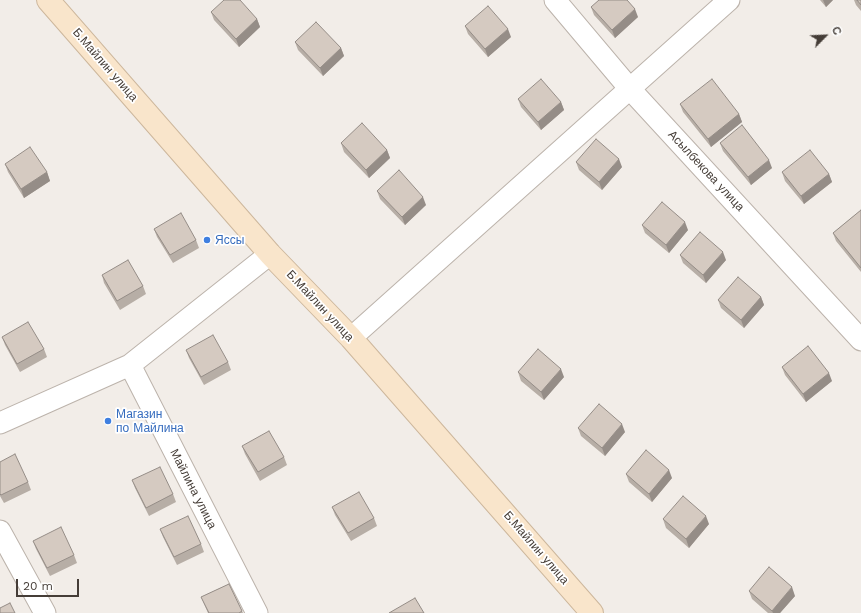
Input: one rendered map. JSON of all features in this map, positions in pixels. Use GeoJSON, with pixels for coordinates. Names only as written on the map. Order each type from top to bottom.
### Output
{"type":"FeatureCollection","features":[{"type":"Feature","properties":{"kind":"street","name":"Б.Майлин улица"},"geometry":{"type":"LineString","coordinates":[[48,0],[270,254],[350,338],[592,613]]}},
{"type":"Feature","properties":{"kind":"street","name":"Асылбекова улица"},"geometry":{"type":"LineString","coordinates":[[555,0],[630,89],[861,340]]}},
{"type":"Feature","properties":{"kind":"street"},"geometry":{"type":"LineString","coordinates":[[350,338],[729,0]]}},
{"type":"Feature","properties":{"kind":"street"},"geometry":{"type":"LineString","coordinates":[[0,423],[130,365],[270,254]]}},
{"type":"Feature","properties":{"kind":"street","name":"Майлина улица"},"geometry":{"type":"LineString","coordinates":[[130,365],[257,613]]}},
{"type":"Feature","properties":{"kind":"street"},"geometry":{"type":"LineString","coordinates":[[0,531],[46,613]]}},
{"type":"Feature","properties":{"kind":"building"},"geometry":{"type":"Polygon","coordinates":[[[224,0],[240,0],[257,19],[236,39],[211,12],[224,0]]]}},
{"type":"Feature","properties":{"kind":"building"},"geometry":{"type":"Polygon","coordinates":[[[599,0],[627,0],[635,9],[612,30],[591,7],[599,0]]]}},
{"type":"Feature","properties":{"kind":"building"},"geometry":{"type":"Polygon","coordinates":[[[488,6],[508,29],[485,49],[465,26],[488,6]]]}},
{"type":"Feature","properties":{"kind":"building"},"geometry":{"type":"Polygon","coordinates":[[[316,22],[341,48],[320,68],[295,42],[316,22]]]}},
{"type":"Feature","properties":{"kind":"building"},"geometry":{"type":"Polygon","coordinates":[[[541,79],[561,102],[538,122],[518,99],[541,79]]]}},
{"type":"Feature","properties":{"kind":"building"},"geometry":{"type":"Polygon","coordinates":[[[712,79],[739,114],[708,139],[680,104],[712,79]]]}},
{"type":"Feature","properties":{"kind":"building"},"geometry":{"type":"Polygon","coordinates":[[[362,123],[387,150],[366,170],[341,143],[362,123]]]}},
{"type":"Feature","properties":{"kind":"building"},"geometry":{"type":"Polygon","coordinates":[[[742,125],[769,160],[748,177],[720,143],[742,125]]]}},
{"type":"Feature","properties":{"kind":"building"},"geometry":{"type":"Polygon","coordinates":[[[596,139],[619,159],[599,182],[576,162],[596,139]]]}},
{"type":"Feature","properties":{"kind":"building"},"geometry":{"type":"Polygon","coordinates":[[[30,147],[47,172],[21,189],[5,164],[30,147]]]}},
{"type":"Feature","properties":{"kind":"building"},"geometry":{"type":"Polygon","coordinates":[[[810,150],[829,174],[801,196],[782,172],[810,150]]]}},
{"type":"Feature","properties":{"kind":"building"},"geometry":{"type":"Polygon","coordinates":[[[399,170],[423,197],[402,217],[377,191],[399,170]]]}},
{"type":"Feature","properties":{"kind":"building"},"geometry":{"type":"Polygon","coordinates":[[[662,202],[685,222],[666,245],[642,225],[662,202]]]}},
{"type":"Feature","properties":{"kind":"building"},"geometry":{"type":"Polygon","coordinates":[[[861,210],[861,268],[833,233],[861,210]]]}},
{"type":"Feature","properties":{"kind":"building"},"geometry":{"type":"Polygon","coordinates":[[[181,213],[196,240],[170,255],[154,229],[181,213]]]}},
{"type":"Feature","properties":{"kind":"building"},"geometry":{"type":"Polygon","coordinates":[[[700,232],[723,252],[703,275],[680,255],[700,232]]]}},
{"type":"Feature","properties":{"kind":"building"},"geometry":{"type":"Polygon","coordinates":[[[128,260],[143,286],[117,301],[102,275],[128,260]]]}},
{"type":"Feature","properties":{"kind":"building"},"geometry":{"type":"Polygon","coordinates":[[[738,277],[761,297],[741,320],[718,300],[738,277]]]}},
{"type":"Feature","properties":{"kind":"building"},"geometry":{"type":"Polygon","coordinates":[[[28,322],[44,349],[17,364],[2,337],[28,322]]]}},
{"type":"Feature","properties":{"kind":"building"},"geometry":{"type":"Polygon","coordinates":[[[213,335],[228,362],[201,377],[186,350],[213,335]]]}},
{"type":"Feature","properties":{"kind":"building"},"geometry":{"type":"Polygon","coordinates":[[[808,346],[829,373],[803,394],[782,367],[808,346]]]}},
{"type":"Feature","properties":{"kind":"building"},"geometry":{"type":"Polygon","coordinates":[[[538,349],[561,369],[541,392],[518,372],[538,349]]]}},
{"type":"Feature","properties":{"kind":"building"},"geometry":{"type":"Polygon","coordinates":[[[599,404],[622,424],[602,448],[578,428],[599,404]]]}},
{"type":"Feature","properties":{"kind":"building"},"geometry":{"type":"Polygon","coordinates":[[[269,431],[284,457],[258,472],[242,446],[269,431]]]}},
{"type":"Feature","properties":{"kind":"building"},"geometry":{"type":"Polygon","coordinates":[[[646,450],[669,470],[649,494],[626,474],[646,450]]]}},
{"type":"Feature","properties":{"kind":"building"},"geometry":{"type":"Polygon","coordinates":[[[15,454],[28,482],[1,495],[0,462],[15,454]]]}},
{"type":"Feature","properties":{"kind":"building"},"geometry":{"type":"Polygon","coordinates":[[[160,467],[173,494],[146,508],[132,480],[160,467]]]}},
{"type":"Feature","properties":{"kind":"building"},"geometry":{"type":"Polygon","coordinates":[[[359,492],[374,518],[348,533],[332,507],[359,492]]]}},
{"type":"Feature","properties":{"kind":"building"},"geometry":{"type":"Polygon","coordinates":[[[683,496],[706,516],[686,539],[663,519],[683,496]]]}},
{"type":"Feature","properties":{"kind":"building"},"geometry":{"type":"Polygon","coordinates":[[[188,516],[201,544],[174,557],[160,529],[188,516]]]}},
{"type":"Feature","properties":{"kind":"building"},"geometry":{"type":"Polygon","coordinates":[[[61,527],[74,555],[47,568],[33,541],[61,527]]]}},
{"type":"Feature","properties":{"kind":"building"},"geometry":{"type":"Polygon","coordinates":[[[769,567],[792,587],[772,611],[749,591],[769,567]]]}},
{"type":"Feature","properties":{"kind":"building"},"geometry":{"type":"Polygon","coordinates":[[[229,584],[242,611],[239,613],[209,613],[201,597],[229,584]]]}},
{"type":"Feature","properties":{"kind":"building"},"geometry":{"type":"Polygon","coordinates":[[[415,598],[424,613],[389,613],[415,598]]]}},
{"type":"Feature","properties":{"kind":"building"},"geometry":{"type":"Polygon","coordinates":[[[10,603],[15,613],[0,613],[0,608],[10,603]]]}},
{"type":"Feature","properties":{"kind":"place","name":"Яссы"},"geometry":{"type":"Point","coordinates":[207,240]}},
{"type":"Feature","properties":{"kind":"place","name":"Магазин по Майлина"},"geometry":{"type":"Point","coordinates":[108,421]}}]}
